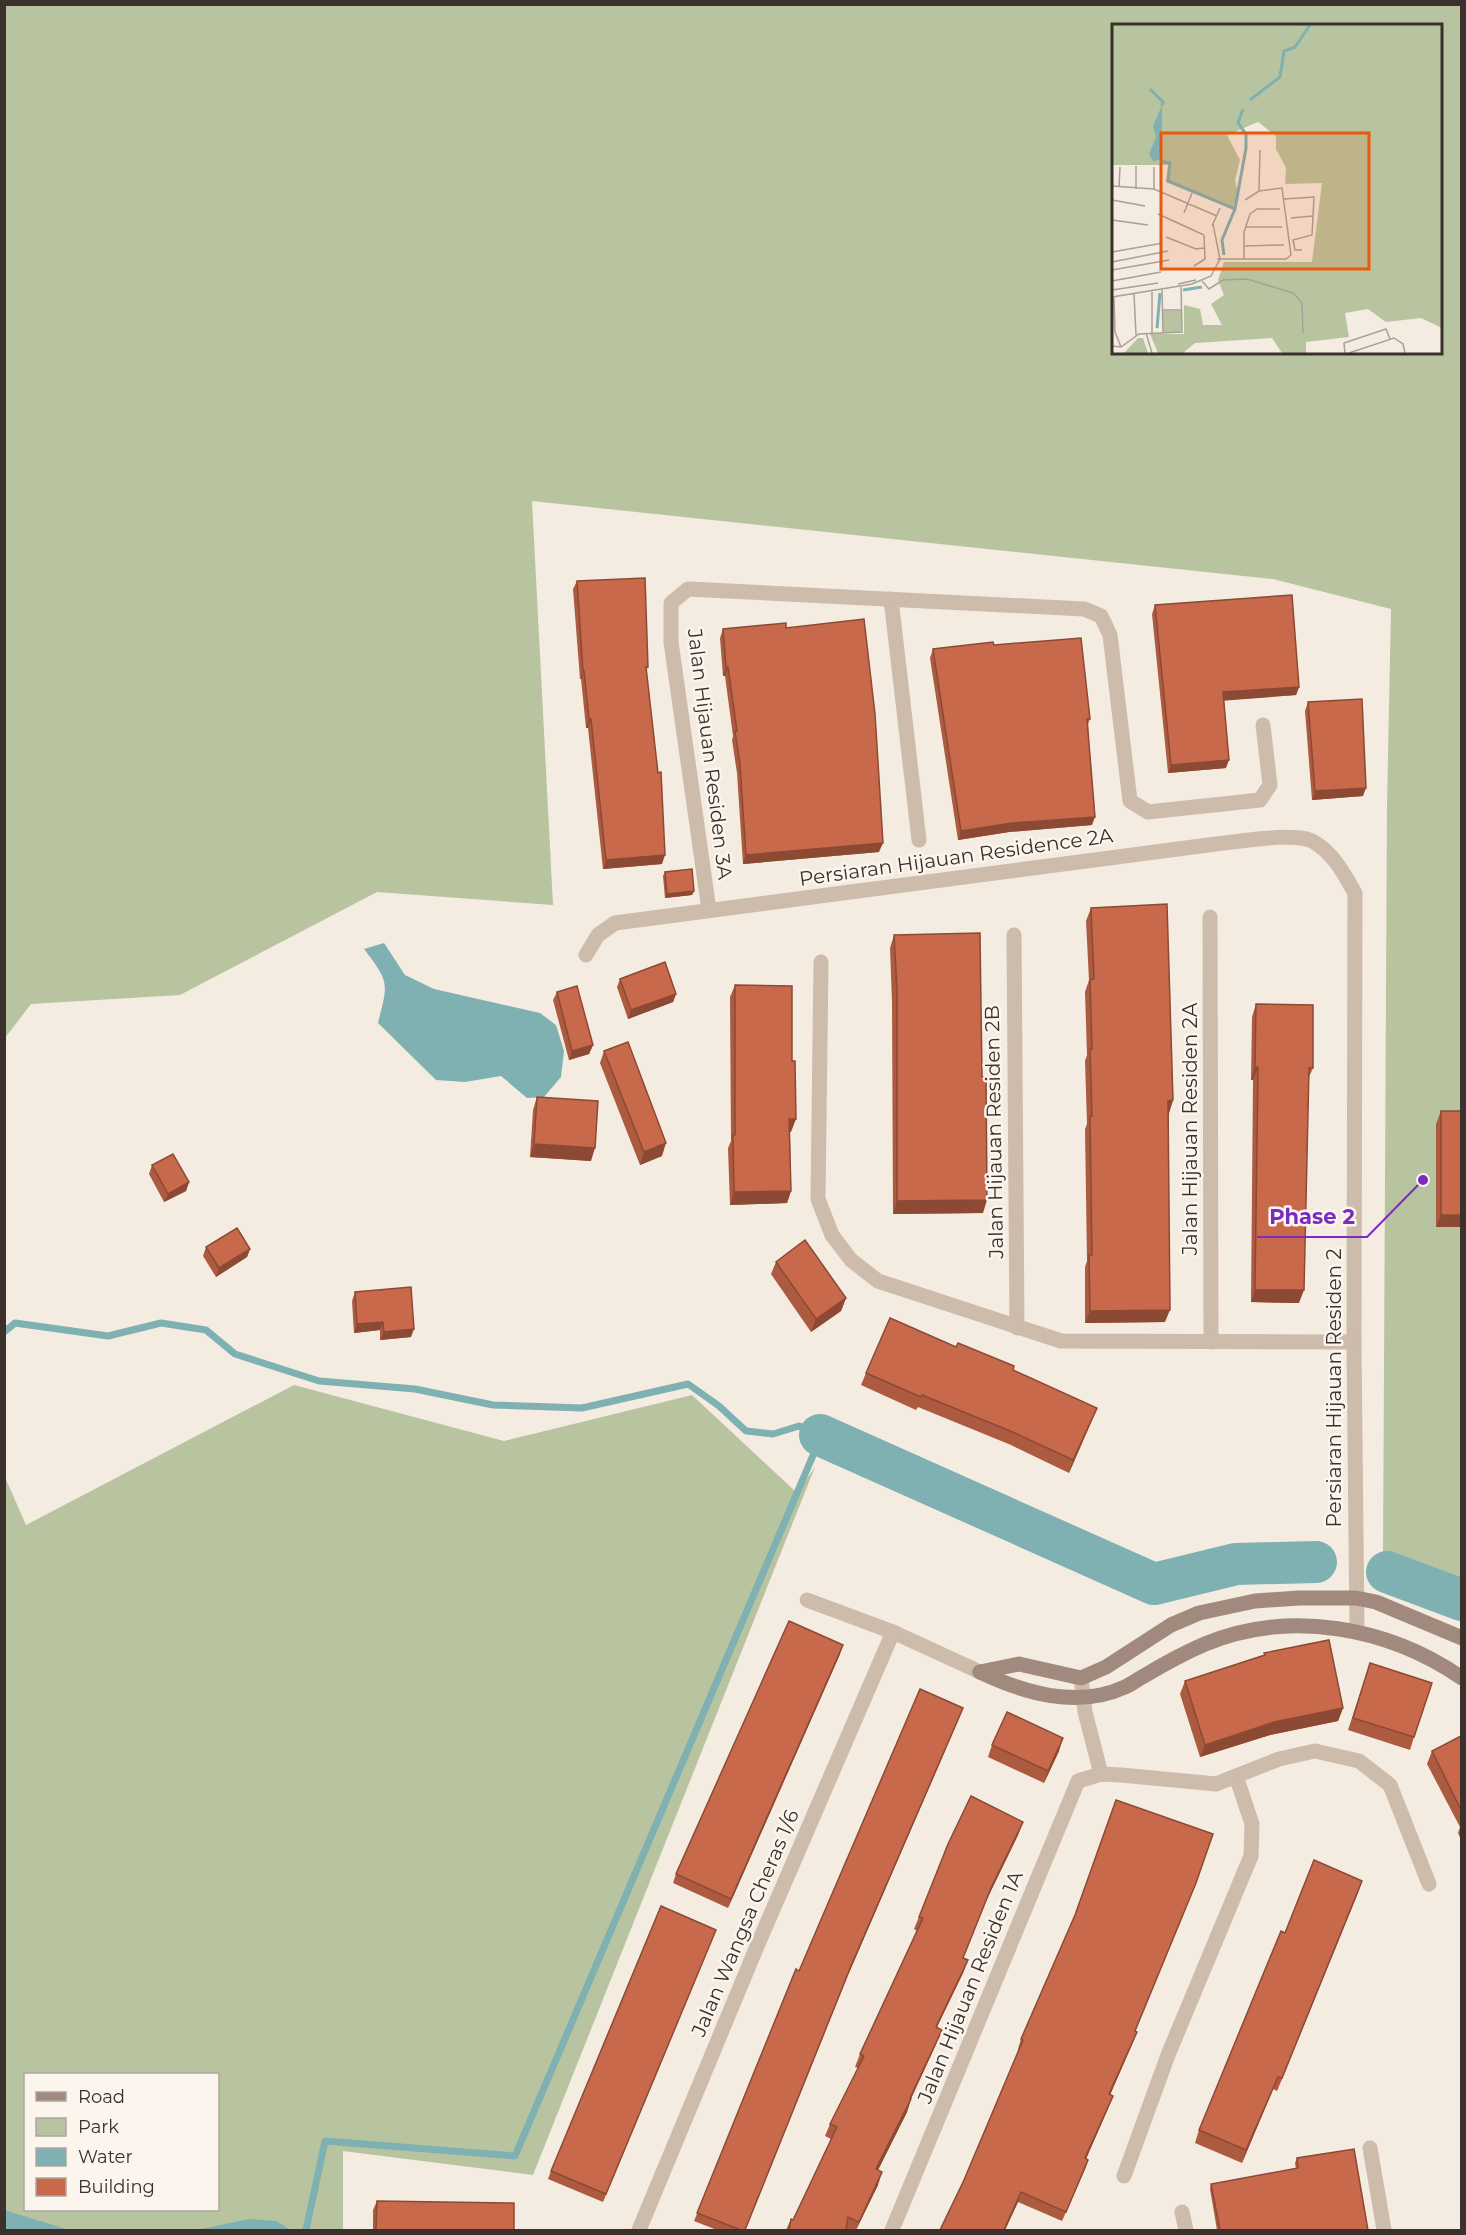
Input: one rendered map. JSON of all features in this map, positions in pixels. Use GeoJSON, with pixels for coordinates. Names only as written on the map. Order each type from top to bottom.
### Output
{"type":"FeatureCollection","features":[{"type":"Feature","properties":{"kind":"street","name":"Jalan Hijauan Residen 3A"},"geometry":{"type":"LineString","coordinates":[[709,910],[671,642],[671,603],[688,589],[891,599]]}},
{"type":"Feature","properties":{"kind":"street"},"geometry":{"type":"LineString","coordinates":[[919,840],[891,599],[1084,609],[1101,616],[1110,635],[1130,801],[1148,812],[1260,800],[1270,785],[1263,725]]}},
{"type":"Feature","properties":{"kind":"street","name":"Persiaran Hijauan Residence 2A"},"geometry":{"type":"LineString","coordinates":[[586,955],[598,935],[615,923],[1216,843],[1291,837],[1313,841],[1338,862]]}},
{"type":"Feature","properties":{"kind":"street","name":"Persiaran Hijauan Residen 2"},"geometry":{"type":"LineString","coordinates":[[1338,862],[1355,893],[1354,1342],[1357,1632]]}},
{"type":"Feature","properties":{"kind":"street","name":"Jalan Hijauan Residen 2A"},"geometry":{"type":"LineString","coordinates":[[1210,917],[1211,1342]]}},
{"type":"Feature","properties":{"kind":"street","name":"Jalan Hijauan Residen 2B"},"geometry":{"type":"LineString","coordinates":[[1014,935],[1017,1328]]}},
{"type":"Feature","properties":{"kind":"street"},"geometry":{"type":"LineString","coordinates":[[821,962],[818,1199],[832,1235],[851,1260],[878,1281],[1061,1341],[1354,1342]]}},
{"type":"Feature","properties":{"kind":"street"},"geometry":{"type":"LineString","coordinates":[[980,1672],[1019,1664],[1081,1678],[1106,1667],[1172,1625],[1199,1613],[1255,1601],[1356,1598],[1392,1608],[1461,1638]]}},
{"type":"Feature","properties":{"kind":"street"},"geometry":{"type":"LineString","coordinates":[[807,1600],[893,1632],[1006,1685],[1058,1698],[1108,1693],[1126,1687],[1207,1643],[1261,1628],[1326,1626],[1378,1636],[1443,1665],[1461,1678]]}},
{"type":"Feature","properties":{"kind":"street","name":"Jalan Wangsa Cheras 1/6"},"geometry":{"type":"LineString","coordinates":[[639,2230],[753,1955],[893,1632]]}},
{"type":"Feature","properties":{"kind":"street"},"geometry":{"type":"LineString","coordinates":[[1081,1678],[1101,1774],[1216,1784],[1279,1759],[1315,1751],[1359,1761],[1390,1785],[1429,1884]]}},
{"type":"Feature","properties":{"kind":"street","name":"Jalan Hijauan Residen 1A"},"geometry":{"type":"LineString","coordinates":[[892,2230],[1078,1781],[1101,1774]]}},
{"type":"Feature","properties":{"kind":"street"},"geometry":{"type":"LineString","coordinates":[[1124,2176],[1168,2055],[1251,1856],[1252,1824],[1236,1776]]}},
{"type":"Feature","properties":{"kind":"street"},"geometry":{"type":"LineString","coordinates":[[1370,2148],[1384,2230]]}},
{"type":"Feature","properties":{"kind":"street"},"geometry":{"type":"LineString","coordinates":[[1182,2212],[1186,2230]]}},
{"type":"Feature","properties":{"kind":"green space"},"geometry":{"type":"Polygon","coordinates":[[[5,5],[1461,5],[1461,1584],[1383,1557],[1387,804],[1391,609],[1273,579],[532,501],[553,905],[377,892],[180,995],[31,1004],[5,1038],[5,5]]]}},
{"type":"Feature","properties":{"kind":"green space"},"geometry":{"type":"Polygon","coordinates":[[[294,1385],[504,1441],[692,1395],[797,1493],[815,1467],[533,2175],[343,2151],[343,2230],[5,2230],[4,1475],[26,1525],[294,1385]]]}},
{"type":"Feature","properties":{"kind":"water"},"geometry":{"type":"Polygon","coordinates":[[[384,943],[405,975],[434,989],[540,1013],[556,1025],[564,1051],[561,1077],[544,1097],[527,1098],[501,1076],[465,1082],[436,1080],[378,1023],[384,999],[384,984],[379,969],[364,949],[384,943]]]}},
{"type":"Feature","properties":{"kind":"water"},"geometry":{"type":"Polygon","coordinates":[[[4,2210],[69,2230],[5,2230],[4,2210]]]}},
{"type":"Feature","properties":{"kind":"water"},"geometry":{"type":"Polygon","coordinates":[[[249,2219],[276,2221],[291,2230],[196,2230],[249,2219]]]}},
{"type":"Feature","properties":{"kind":"building"},"geometry":{"type":"Polygon","coordinates":[[[645,578],[648,667],[646,667],[658,773],[661,772],[665,855],[606,860],[591,719],[589,719],[583,671],[577,581],[645,578]]]}},
{"type":"Feature","properties":{"kind":"building"},"geometry":{"type":"Polygon","coordinates":[[[1292,595],[1299,687],[1223,692],[1229,760],[1171,765],[1155,605],[1292,595]]]}},
{"type":"Feature","properties":{"kind":"building"},"geometry":{"type":"Polygon","coordinates":[[[864,619],[875,714],[883,843],[746,855],[740,764],[735,731],[737,731],[728,667],[726,667],[723,629],[786,623],[786,628],[864,619]]]}},
{"type":"Feature","properties":{"kind":"building"},"geometry":{"type":"Polygon","coordinates":[[[1081,638],[1090,719],[1087,719],[1095,817],[1012,823],[961,831],[933,649],[993,642],[994,645],[1081,638]]]}},
{"type":"Feature","properties":{"kind":"building"},"geometry":{"type":"Polygon","coordinates":[[[1362,699],[1366,788],[1315,791],[1308,702],[1362,699]]]}},
{"type":"Feature","properties":{"kind":"building"},"geometry":{"type":"Polygon","coordinates":[[[692,869],[694,891],[667,894],[665,872],[692,869]]]}},
{"type":"Feature","properties":{"kind":"building"},"geometry":{"type":"Polygon","coordinates":[[[1167,904],[1173,1100],[1168,1101],[1170,1310],[1090,1311],[1089,1255],[1092,1255],[1090,1116],[1092,1116],[1090,1049],[1092,1049],[1090,980],[1094,979],[1091,908],[1167,904]]]}},
{"type":"Feature","properties":{"kind":"building"},"geometry":{"type":"Polygon","coordinates":[[[980,933],[982,1077],[986,1077],[987,1200],[897,1201],[897,990],[894,935],[980,933]]]}},
{"type":"Feature","properties":{"kind":"building"},"geometry":{"type":"Polygon","coordinates":[[[665,962],[676,994],[631,1010],[620,979],[665,962]]]}},
{"type":"Feature","properties":{"kind":"building"},"geometry":{"type":"Polygon","coordinates":[[[735,985],[792,986],[792,1061],[795,1061],[796,1119],[789,1119],[791,1191],[734,1192],[735,985]]]}},
{"type":"Feature","properties":{"kind":"building"},"geometry":{"type":"Polygon","coordinates":[[[577,986],[593,1045],[572,1051],[557,992],[577,986]]]}},
{"type":"Feature","properties":{"kind":"building"},"geometry":{"type":"Polygon","coordinates":[[[1256,1004],[1313,1005],[1313,1068],[1309,1068],[1304,1290],[1255,1290],[1258,1067],[1255,1067],[1256,1004]]]}},
{"type":"Feature","properties":{"kind":"building"},"geometry":{"type":"Polygon","coordinates":[[[628,1042],[666,1143],[644,1152],[604,1051],[628,1042]]]}},
{"type":"Feature","properties":{"kind":"building"},"geometry":{"type":"Polygon","coordinates":[[[537,1097],[598,1101],[595,1148],[534,1144],[537,1097]]]}},
{"type":"Feature","properties":{"kind":"building"},"geometry":{"type":"Polygon","coordinates":[[[1441,1111],[1461,1111],[1461,1215],[1441,1215],[1441,1111]]]}},
{"type":"Feature","properties":{"kind":"building"},"geometry":{"type":"Polygon","coordinates":[[[173,1154],[189,1182],[168,1194],[152,1165],[173,1154]]]}},
{"type":"Feature","properties":{"kind":"building"},"geometry":{"type":"Polygon","coordinates":[[[237,1228],[250,1249],[219,1268],[206,1247],[237,1228]]]}},
{"type":"Feature","properties":{"kind":"building"},"geometry":{"type":"Polygon","coordinates":[[[805,1240],[846,1298],[816,1319],[776,1262],[805,1240]]]}},
{"type":"Feature","properties":{"kind":"building"},"geometry":{"type":"Polygon","coordinates":[[[411,1287],[414,1329],[384,1332],[383,1322],[357,1324],[355,1292],[411,1287]]]}},
{"type":"Feature","properties":{"kind":"building"},"geometry":{"type":"Polygon","coordinates":[[[890,1318],[956,1347],[958,1343],[1014,1366],[1013,1370],[1097,1408],[1073,1460],[1015,1433],[866,1373],[890,1318]]]}},
{"type":"Feature","properties":{"kind":"building"},"geometry":{"type":"Polygon","coordinates":[[[789,1621],[843,1645],[731,1899],[676,1874],[789,1621]]]}},
{"type":"Feature","properties":{"kind":"building"},"geometry":{"type":"Polygon","coordinates":[[[1329,1640],[1343,1708],[1274,1722],[1205,1745],[1185,1681],[1265,1655],[1264,1653],[1329,1640]]]}},
{"type":"Feature","properties":{"kind":"building"},"geometry":{"type":"Polygon","coordinates":[[[1370,1663],[1432,1683],[1414,1737],[1353,1718],[1370,1663]]]}},
{"type":"Feature","properties":{"kind":"building"},"geometry":{"type":"Polygon","coordinates":[[[920,1689],[963,1708],[851,1966],[745,2230],[741,2230],[697,2213],[796,1969],[799,1971],[920,1689]]]}},
{"type":"Feature","properties":{"kind":"building"},"geometry":{"type":"Polygon","coordinates":[[[1007,1712],[1063,1738],[1048,1771],[992,1745],[1007,1712]]]}},
{"type":"Feature","properties":{"kind":"building"},"geometry":{"type":"Polygon","coordinates":[[[1461,1736],[1461,1810],[1432,1751],[1461,1736]]]}},
{"type":"Feature","properties":{"kind":"building"},"geometry":{"type":"Polygon","coordinates":[[[971,1796],[1023,1822],[991,1888],[963,1958],[968,1960],[936,2027],[942,2030],[876,2169],[882,2172],[859,2222],[848,2217],[846,2230],[789,2230],[791,2219],[793,2220],[837,2127],[830,2124],[864,2056],[860,2054],[923,1918],[919,1917],[948,1844],[971,1796]]]}},
{"type":"Feature","properties":{"kind":"building"},"geometry":{"type":"Polygon","coordinates":[[[1116,1800],[1213,1834],[1196,1883],[1135,2031],[1137,2032],[1109,2094],[1113,2096],[1085,2158],[1088,2160],[1066,2212],[1021,2192],[1004,2230],[940,2230],[964,2180],[1023,2040],[1021,2039],[1075,1915],[1116,1800]]]}},
{"type":"Feature","properties":{"kind":"building"},"geometry":{"type":"Polygon","coordinates":[[[1314,1860],[1362,1881],[1282,2078],[1278,2077],[1246,2150],[1199,2130],[1281,1931],[1285,1933],[1314,1860]]]}},
{"type":"Feature","properties":{"kind":"building"},"geometry":{"type":"Polygon","coordinates":[[[661,1906],[716,1930],[606,2194],[551,2171],[661,1906]]]}},
{"type":"Feature","properties":{"kind":"building"},"geometry":{"type":"Polygon","coordinates":[[[1354,2149],[1368,2230],[1220,2230],[1211,2184],[1298,2168],[1297,2158],[1354,2149]]]}},
{"type":"Feature","properties":{"kind":"building"},"geometry":{"type":"Polygon","coordinates":[[[377,2201],[514,2203],[514,2230],[376,2230],[377,2201]]]}},
{"type":"Feature","properties":{"kind":"waterway"},"geometry":{"type":"LineString","coordinates":[[4,1332],[15,1323],[108,1336],[161,1323],[206,1330],[235,1354],[319,1381],[415,1389],[493,1405],[582,1408],[688,1384],[719,1406],[746,1431],[773,1434],[799,1426],[820,1435],[515,2156],[325,2141],[306,2230]]}},
{"type":"Feature","properties":{"kind":"waterway"},"geometry":{"type":"LineString","coordinates":[[820,1435],[1154,1584],[1236,1564],[1316,1562]]}},
{"type":"Feature","properties":{"kind":"waterway"},"geometry":{"type":"LineString","coordinates":[[1387,1572],[1462,1600]]}},
{"type":"Feature","properties":{"kind":"place","name":"Phase 2"},"geometry":{"type":"Point","coordinates":[1423,1180]}}]}
